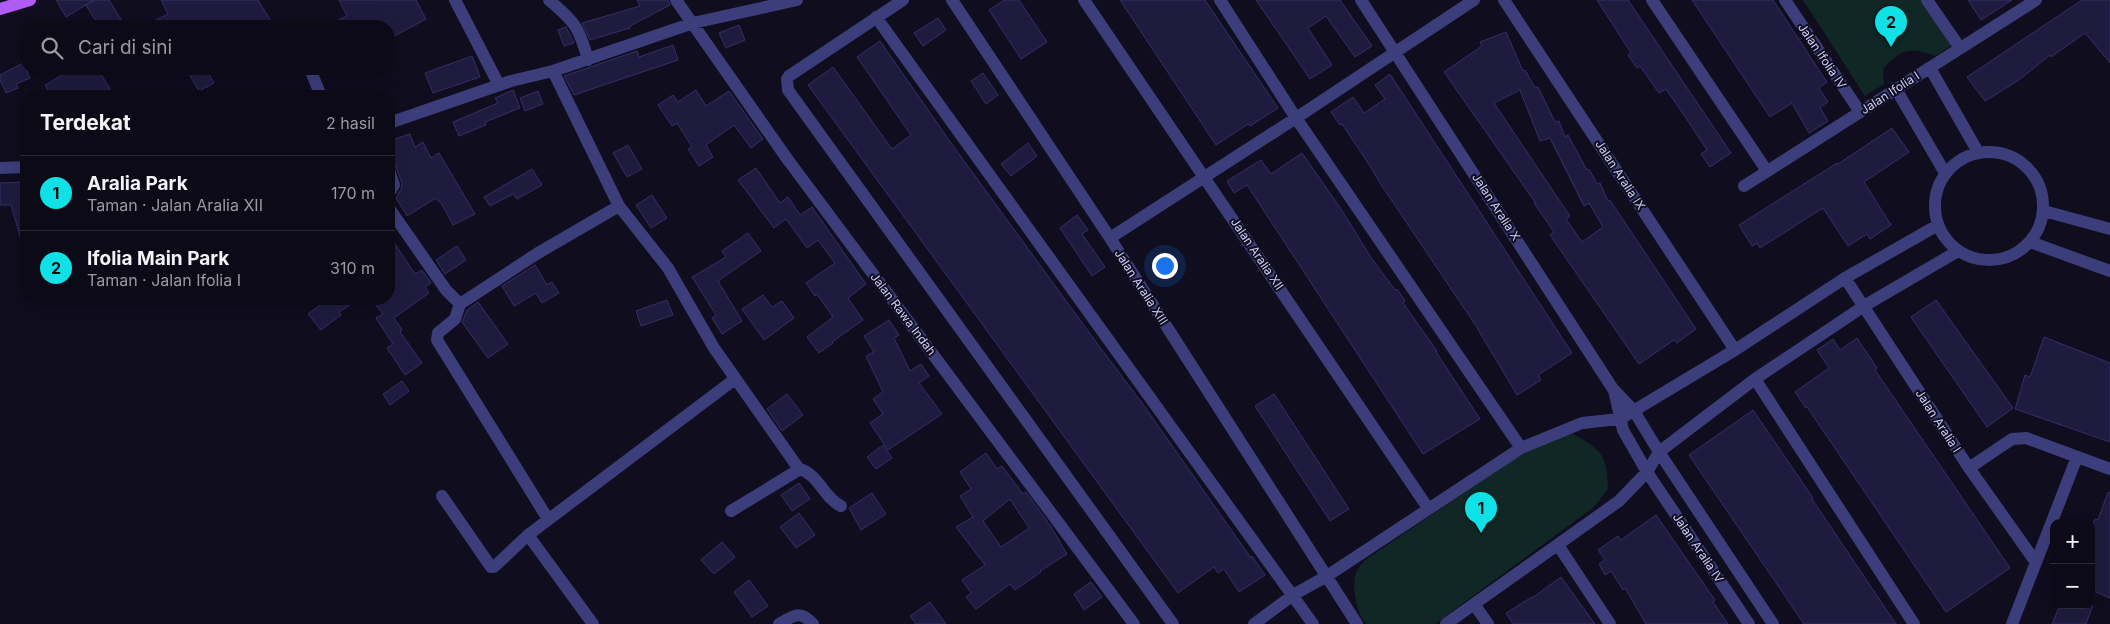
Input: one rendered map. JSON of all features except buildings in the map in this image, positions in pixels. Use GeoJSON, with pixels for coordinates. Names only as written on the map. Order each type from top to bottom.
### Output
{"type":"FeatureCollection","features":[{"type":"Feature","properties":{"kind":"main road"},"geometry":{"type":"LineString","coordinates":[[0,9],[30,0]]}},
{"type":"Feature","properties":{"kind":"street"},"geometry":{"type":"LineString","coordinates":[[455,0],[499,85]]}},
{"type":"Feature","properties":{"kind":"street"},"geometry":{"type":"LineString","coordinates":[[549,0],[567,15],[581,33],[588,60]]}},
{"type":"Feature","properties":{"kind":"street","name":"Jalan Rawa Indah"},"geometry":{"type":"LineString","coordinates":[[676,0],[788,160],[1134,624]]}},
{"type":"Feature","properties":{"kind":"street"},"geometry":{"type":"LineString","coordinates":[[395,120],[499,85],[588,60],[693,23],[797,0]]}},
{"type":"Feature","properties":{"kind":"street"},"geometry":{"type":"LineString","coordinates":[[903,0],[789,76],[787,80],[788,90],[1173,624]]}},
{"type":"Feature","properties":{"kind":"street","name":"Jalan Aralia XIII"},"geometry":{"type":"LineString","coordinates":[[952,0],[1110,238],[1357,624]]}},
{"type":"Feature","properties":{"kind":"street","name":"Jalan Aralia XII"},"geometry":{"type":"LineString","coordinates":[[1084,0],[1428,508]]}},
{"type":"Feature","properties":{"kind":"street"},"geometry":{"type":"LineString","coordinates":[[1220,0],[1296,118],[1521,448]]}},
{"type":"Feature","properties":{"kind":"street","name":"Jalan Aralia X"},"geometry":{"type":"LineString","coordinates":[[1361,0],[1396,51],[1614,389],[1634,411],[1773,624]]}},
{"type":"Feature","properties":{"kind":"street"},"geometry":{"type":"LineString","coordinates":[[1110,238],[1474,0]]}},
{"type":"Feature","properties":{"kind":"street","name":"Jalan Aralia IX"},"geometry":{"type":"LineString","coordinates":[[1504,0],[1735,350]]}},
{"type":"Feature","properties":{"kind":"street"},"geometry":{"type":"LineString","coordinates":[[1652,0],[1767,171]]}},
{"type":"Feature","properties":{"kind":"street","name":"Jalan Ifolia IV"},"geometry":{"type":"LineString","coordinates":[[1785,0],[1860,112]]}},
{"type":"Feature","properties":{"kind":"street"},"geometry":{"type":"LineString","coordinates":[[1927,0],[1960,48]]}},
{"type":"Feature","properties":{"kind":"street","name":"Jalan Ifolia I"},"geometry":{"type":"LineString","coordinates":[[1744,186],[2036,0]]}},
{"type":"Feature","properties":{"kind":"street"},"geometry":{"type":"LineString","coordinates":[[876,17],[1313,624]]}},
{"type":"Feature","properties":{"kind":"street"},"geometry":{"type":"LineString","coordinates":[[1930,68],[1978,152]]}},
{"type":"Feature","properties":{"kind":"street"},"geometry":{"type":"LineString","coordinates":[[553,71],[619,206],[668,268],[714,348],[799,470]]}},
{"type":"Feature","properties":{"kind":"street"},"geometry":{"type":"LineString","coordinates":[[312,75],[318,90]]}},
{"type":"Feature","properties":{"kind":"street"},"geometry":{"type":"LineString","coordinates":[[1896,90],[1945,173]]}},
{"type":"Feature","properties":{"kind":"street"},"geometry":{"type":"LineString","coordinates":[[1978,152],[1998,152],[2017,159],[2033,173],[2042,191],[2044,211],[2040,228],[2030,242],[2015,254],[1996,260],[1976,259],[1958,251],[1946,240],[1938,225],[1934,207],[1937,189],[1945,173],[1959,160],[1978,152]]}},
{"type":"Feature","properties":{"kind":"street"},"geometry":{"type":"LineString","coordinates":[[0,168],[20,167]]}},
{"type":"Feature","properties":{"kind":"street"},"geometry":{"type":"LineString","coordinates":[[548,519],[436,340],[438,333],[456,319],[460,304],[530,258],[619,206]]}},
{"type":"Feature","properties":{"kind":"street"},"geometry":{"type":"LineString","coordinates":[[2044,211],[2110,229]]}},
{"type":"Feature","properties":{"kind":"street"},"geometry":{"type":"LineString","coordinates":[[395,217],[446,290],[460,304]]}},
{"type":"Feature","properties":{"kind":"street"},"geometry":{"type":"LineString","coordinates":[[1254,624],[1293,595],[1327,576],[1521,448],[1582,423],[1620,419],[1735,350],[1845,278],[1938,225]]}},
{"type":"Feature","properties":{"kind":"street"},"geometry":{"type":"LineString","coordinates":[[2030,242],[2110,272]]}},
{"type":"Feature","properties":{"kind":"street"},"geometry":{"type":"LineString","coordinates":[[1446,624],[1619,501],[1647,472],[1659,452],[1755,379],[1864,306],[1958,251]]}},
{"type":"Feature","properties":{"kind":"street","name":"Jalan Aralia I"},"geometry":{"type":"LineString","coordinates":[[1845,278],[1969,468],[2035,561]]}},
{"type":"Feature","properties":{"kind":"street"},"geometry":{"type":"LineString","coordinates":[[442,496],[491,567],[494,567],[548,519],[735,379]]}},
{"type":"Feature","properties":{"kind":"street"},"geometry":{"type":"LineString","coordinates":[[1755,379],[1914,624]]}},
{"type":"Feature","properties":{"kind":"street","name":"Jalan Aralia IV"},"geometry":{"type":"LineString","coordinates":[[1614,389],[1624,430],[1647,472],[1749,624]]}},
{"type":"Feature","properties":{"kind":"street"},"geometry":{"type":"LineString","coordinates":[[1969,468],[2012,439],[2026,438],[2110,469]]}},
{"type":"Feature","properties":{"kind":"street"},"geometry":{"type":"LineString","coordinates":[[2012,624],[2077,457]]}},
{"type":"Feature","properties":{"kind":"street"},"geometry":{"type":"LineString","coordinates":[[730,511],[799,470],[805,470],[835,503],[841,506]]}},
{"type":"Feature","properties":{"kind":"street"},"geometry":{"type":"LineString","coordinates":[[528,535],[593,624]]}},
{"type":"Feature","properties":{"kind":"street"},"geometry":{"type":"LineString","coordinates":[[1558,545],[1610,624]]}},
{"type":"Feature","properties":{"kind":"street"},"geometry":{"type":"LineString","coordinates":[[1474,604],[1488,624]]}},
{"type":"Feature","properties":{"kind":"street"},"geometry":{"type":"LineString","coordinates":[[779,624],[798,615],[806,617],[813,624]]}},
{"type":"Feature","properties":{"kind":"green space"},"geometry":{"type":"Polygon","coordinates":[[[1803,0],[1924,0],[1954,44],[1935,56],[1912,50],[1901,53],[1883,69],[1884,84],[1865,96],[1803,0]]]}},
{"type":"Feature","properties":{"kind":"green space"},"geometry":{"type":"Polygon","coordinates":[[[1573,434],[1597,450],[1604,461],[1608,489],[1594,507],[1435,624],[1367,624],[1363,620],[1358,608],[1354,585],[1358,568],[1365,560],[1539,442],[1554,435],[1573,434]]]}},
{"type":"Feature","properties":{"kind":"place","name":"Ifolia Main Park"},"geometry":{"type":"Point","coordinates":[1891,47]}},
{"type":"Feature","properties":{"kind":"place","name":"Aralia Park"},"geometry":{"type":"Point","coordinates":[1481,533]}}]}
